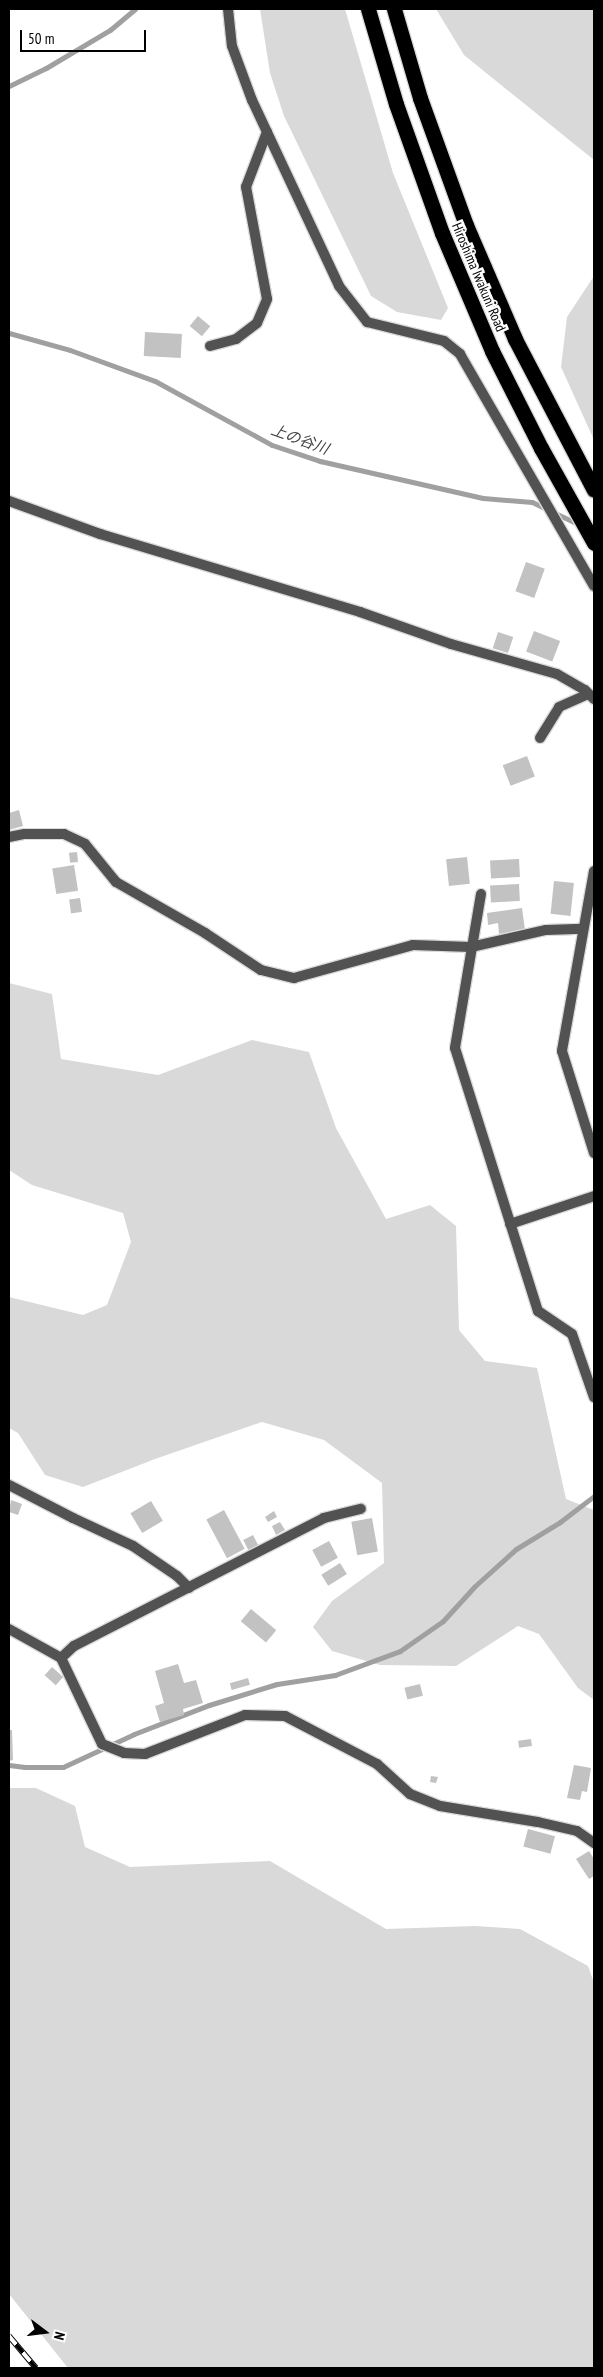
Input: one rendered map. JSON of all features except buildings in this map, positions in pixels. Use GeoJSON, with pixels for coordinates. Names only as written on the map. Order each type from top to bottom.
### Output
{"type":"FeatureCollection","features":[{"type":"Feature","properties":{"kind":"highway","name":"Hiroshima Iwakuni Road"},"geometry":{"type":"LineString","coordinates":[[368,9],[403,123],[442,233],[480,324],[541,448],[594,543]]}},
{"type":"Feature","properties":{"kind":"highway","name":"Hiroshima Iwakuni Road"},"geometry":{"type":"LineString","coordinates":[[394,9],[420,98],[466,225],[515,340],[594,490]]}},
{"type":"Feature","properties":{"kind":"street"},"geometry":{"type":"LineString","coordinates":[[228,9],[232,46],[266,132],[339,286],[367,322],[444,341],[460,354],[594,586]]}},
{"type":"Feature","properties":{"kind":"street"},"geometry":{"type":"LineString","coordinates":[[210,346],[236,339],[257,323],[267,299],[246,187],[266,132]]}},
{"type":"Feature","properties":{"kind":"street"},"geometry":{"type":"LineString","coordinates":[[9,502],[100,534],[360,612],[451,644],[557,674],[591,697]]}},
{"type":"Feature","properties":{"kind":"street"},"geometry":{"type":"LineString","coordinates":[[540,738],[560,707],[591,697]]}},
{"type":"Feature","properties":{"kind":"street"},"geometry":{"type":"LineString","coordinates":[[9,837],[25,834],[64,834],[85,844],[116,882],[205,934],[261,970],[294,978],[413,945],[471,947],[546,930],[583,929]]}},
{"type":"Feature","properties":{"kind":"street"},"geometry":{"type":"LineString","coordinates":[[594,871],[562,1051],[594,1153]]}},
{"type":"Feature","properties":{"kind":"street"},"geometry":{"type":"LineString","coordinates":[[481,894],[455,1048],[538,1311],[572,1334],[594,1398]]}},
{"type":"Feature","properties":{"kind":"street"},"geometry":{"type":"LineString","coordinates":[[510,1224],[594,1196]]}},
{"type":"Feature","properties":{"kind":"street"},"geometry":{"type":"LineString","coordinates":[[9,1485],[72,1518],[133,1546],[177,1576],[189,1588]]}},
{"type":"Feature","properties":{"kind":"street"},"geometry":{"type":"LineString","coordinates":[[61,1658],[74,1646],[324,1518],[361,1509]]}},
{"type":"Feature","properties":{"kind":"street"},"geometry":{"type":"LineString","coordinates":[[9,1629],[61,1658],[102,1744],[124,1753],[144,1754],[245,1715],[285,1716],[377,1764],[410,1794],[440,1806],[538,1822],[577,1831],[594,1843]]}},
{"type":"Feature","properties":{"kind":"shaded area"},"geometry":{"type":"Polygon","coordinates":[[[260,9],[345,9],[393,173],[448,308],[441,320],[397,312],[371,296],[284,116],[270,73],[260,9]]]}},
{"type":"Feature","properties":{"kind":"shaded area"},"geometry":{"type":"Polygon","coordinates":[[[436,9],[594,9],[594,160],[464,55],[436,9]]]}},
{"type":"Feature","properties":{"kind":"shaded area"},"geometry":{"type":"Polygon","coordinates":[[[594,276],[594,440],[561,367],[567,317],[594,276]]]}},
{"type":"Feature","properties":{"kind":"shaded area"},"geometry":{"type":"Polygon","coordinates":[[[9,983],[52,994],[61,1059],[158,1075],[252,1040],[309,1052],[336,1128],[386,1219],[430,1205],[456,1226],[459,1330],[485,1361],[537,1368],[566,1499],[594,1510],[594,1700],[578,1688],[539,1634],[518,1626],[456,1666],[380,1665],[332,1651],[313,1627],[332,1601],[384,1563],[382,1483],[324,1440],[262,1422],[155,1459],[83,1487],[45,1475],[18,1433],[9,1428],[9,1297],[83,1315],[107,1305],[131,1242],[123,1213],[32,1185],[9,1170],[9,983]]]}},
{"type":"Feature","properties":{"kind":"shaded area"},"geometry":{"type":"Polygon","coordinates":[[[9,1788],[36,1788],[75,1806],[85,1847],[130,1867],[270,1861],[386,1929],[475,1926],[520,1929],[588,1966],[594,1983],[594,2368],[68,2368],[9,2294],[9,1788]]]}},
{"type":"Feature","properties":{"kind":"waterway"},"geometry":{"type":"LineString","coordinates":[[9,86],[46,68],[110,30],[135,9]]}},
{"type":"Feature","properties":{"kind":"waterway","name":"上の谷川"},"geometry":{"type":"LineString","coordinates":[[9,333],[70,350],[155,381],[272,445],[320,461],[483,498],[532,502],[578,524]]}},
{"type":"Feature","properties":{"kind":"waterway"},"geometry":{"type":"LineString","coordinates":[[9,1765],[63,1767],[134,1734],[209,1705],[277,1684],[335,1675],[400,1651],[443,1621],[475,1586],[516,1549],[560,1522],[594,1496]]}},
{"type":"Feature","properties":{"kind":"railway"},"geometry":{"type":"LineString","coordinates":[[9,2336],[36,2368]]}}]}
